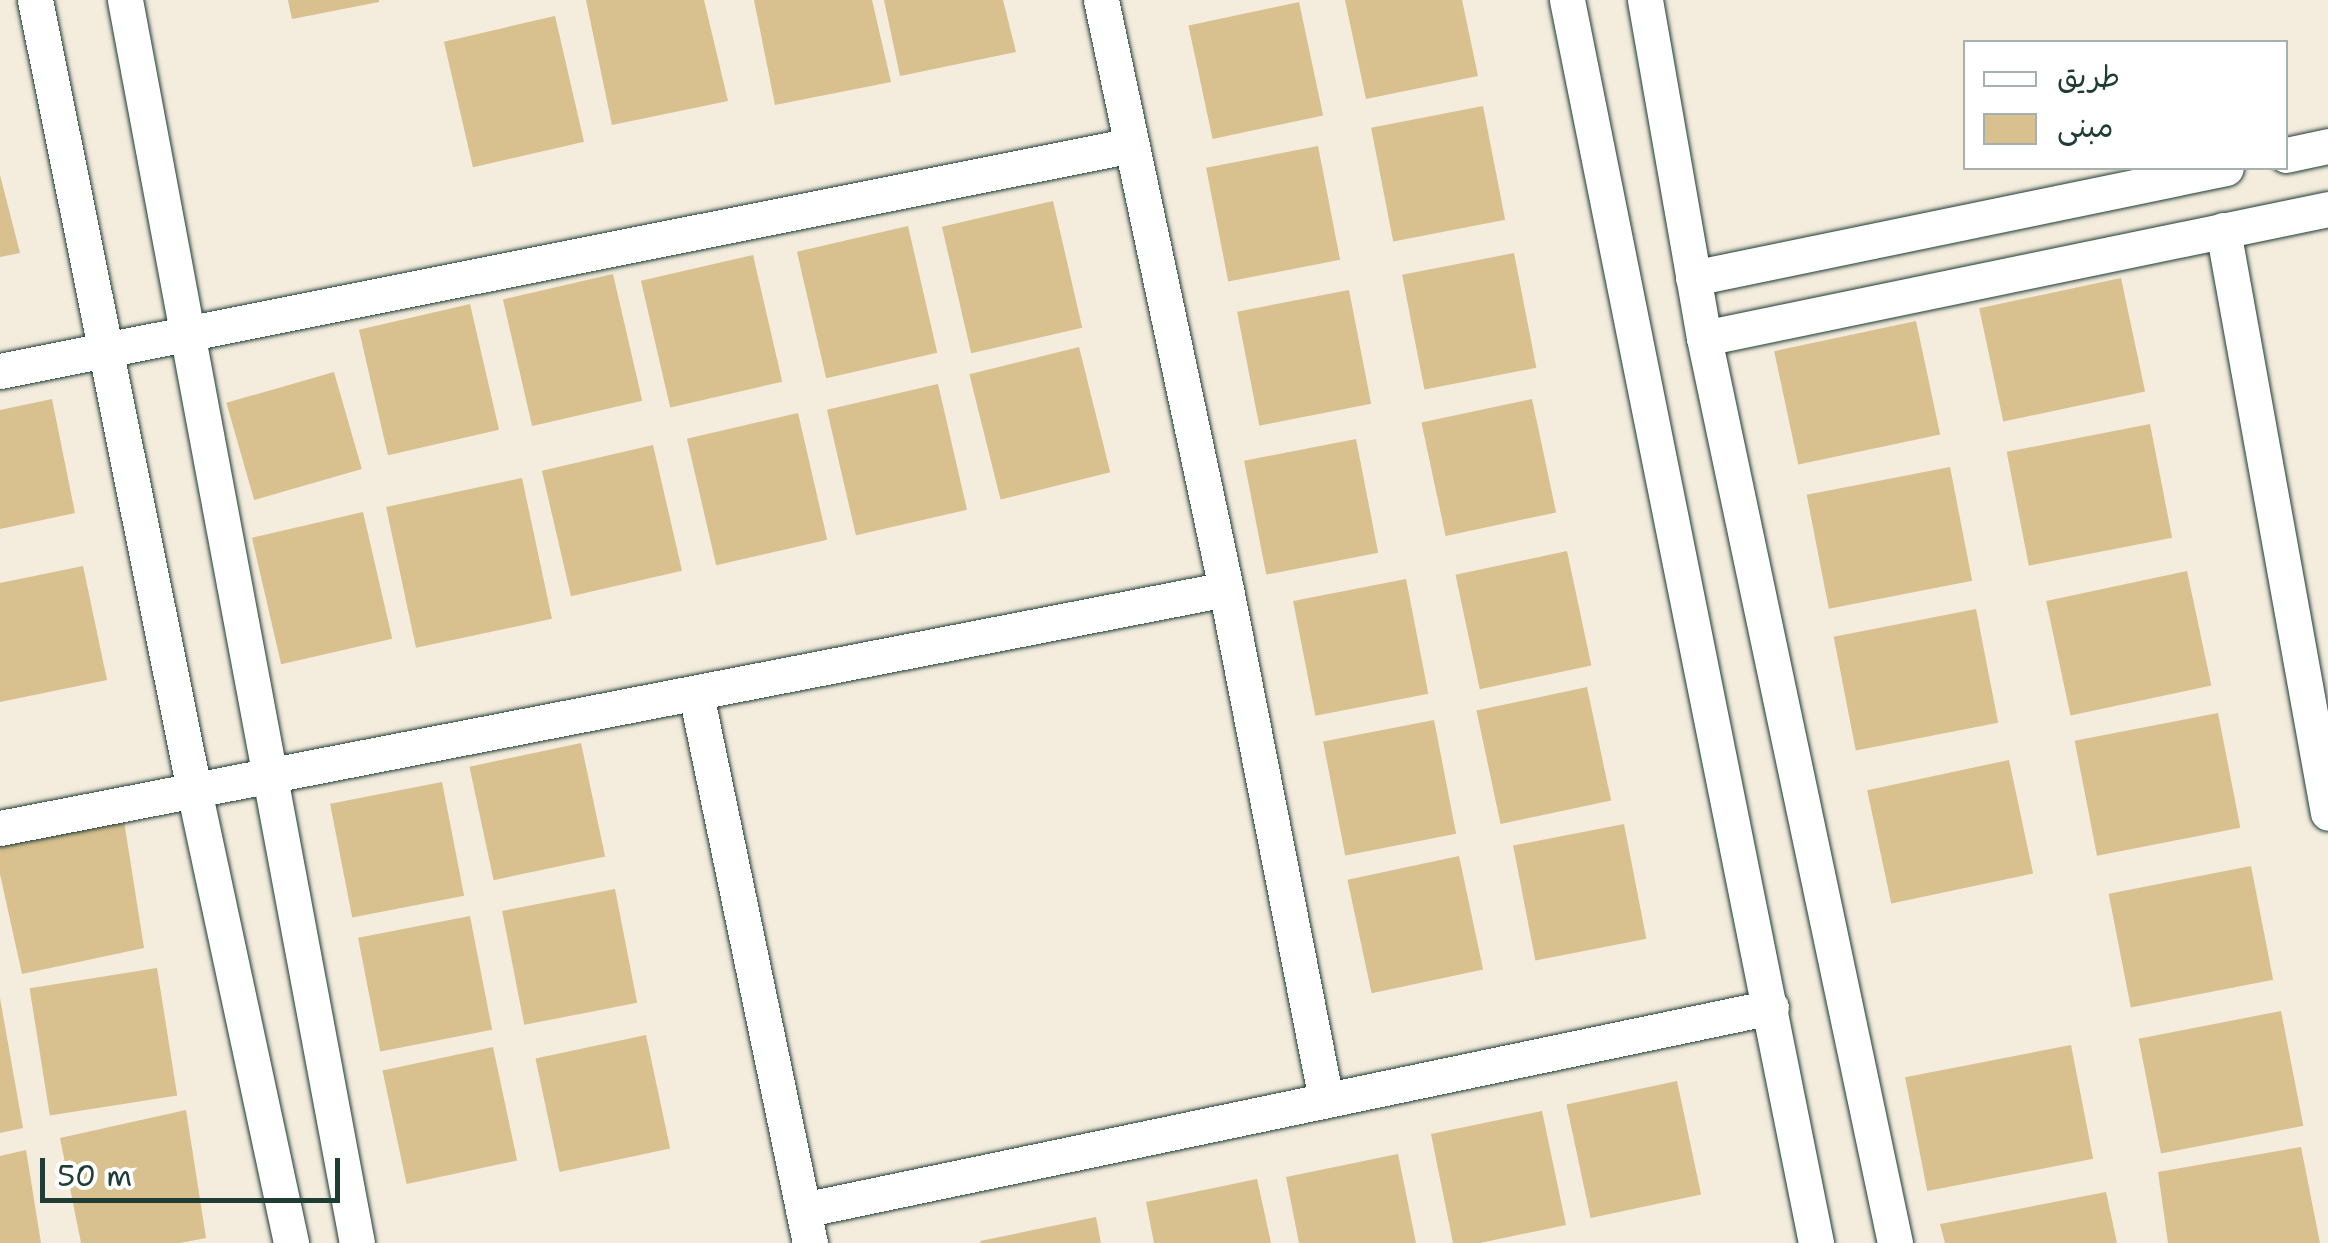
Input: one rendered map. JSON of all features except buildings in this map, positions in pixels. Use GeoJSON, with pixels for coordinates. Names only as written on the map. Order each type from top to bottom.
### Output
{"type":"FeatureCollection","features":[{"type":"Feature","properties":{"kind":"street"},"geometry":{"type":"LineString","coordinates":[[34,0],[194,790],[291,1243]]}},
{"type":"Feature","properties":{"kind":"street"},"geometry":{"type":"LineString","coordinates":[[125,0],[357,1243]]}},
{"type":"Feature","properties":{"kind":"street"},"geometry":{"type":"LineString","coordinates":[[1102,0],[1226,589],[1326,1100]]}},
{"type":"Feature","properties":{"kind":"street"},"geometry":{"type":"LineString","coordinates":[[1567,0],[1816,1243]]}},
{"type":"Feature","properties":{"kind":"street"},"geometry":{"type":"LineString","coordinates":[[1645,0],[1704,338],[1895,1243]]}},
{"type":"Feature","properties":{"kind":"street"},"geometry":{"type":"LineString","coordinates":[[0,372],[1132,145]]}},
{"type":"Feature","properties":{"kind":"street"},"geometry":{"type":"LineString","coordinates":[[2288,155],[2328,146]]}},
{"type":"Feature","properties":{"kind":"street"},"geometry":{"type":"LineString","coordinates":[[1693,278],[2216,170]]}},
{"type":"Feature","properties":{"kind":"street"},"geometry":{"type":"LineString","coordinates":[[1704,338],[2328,209]]}},
{"type":"Feature","properties":{"kind":"street"},"geometry":{"type":"LineString","coordinates":[[2223,230],[2326,790]]}},
{"type":"Feature","properties":{"kind":"street"},"geometry":{"type":"LineString","coordinates":[[0,828],[1226,589]]}},
{"type":"Feature","properties":{"kind":"street"},"geometry":{"type":"LineString","coordinates":[[696,694],[806,1226],[1326,1100],[1771,1007]]}}]}
